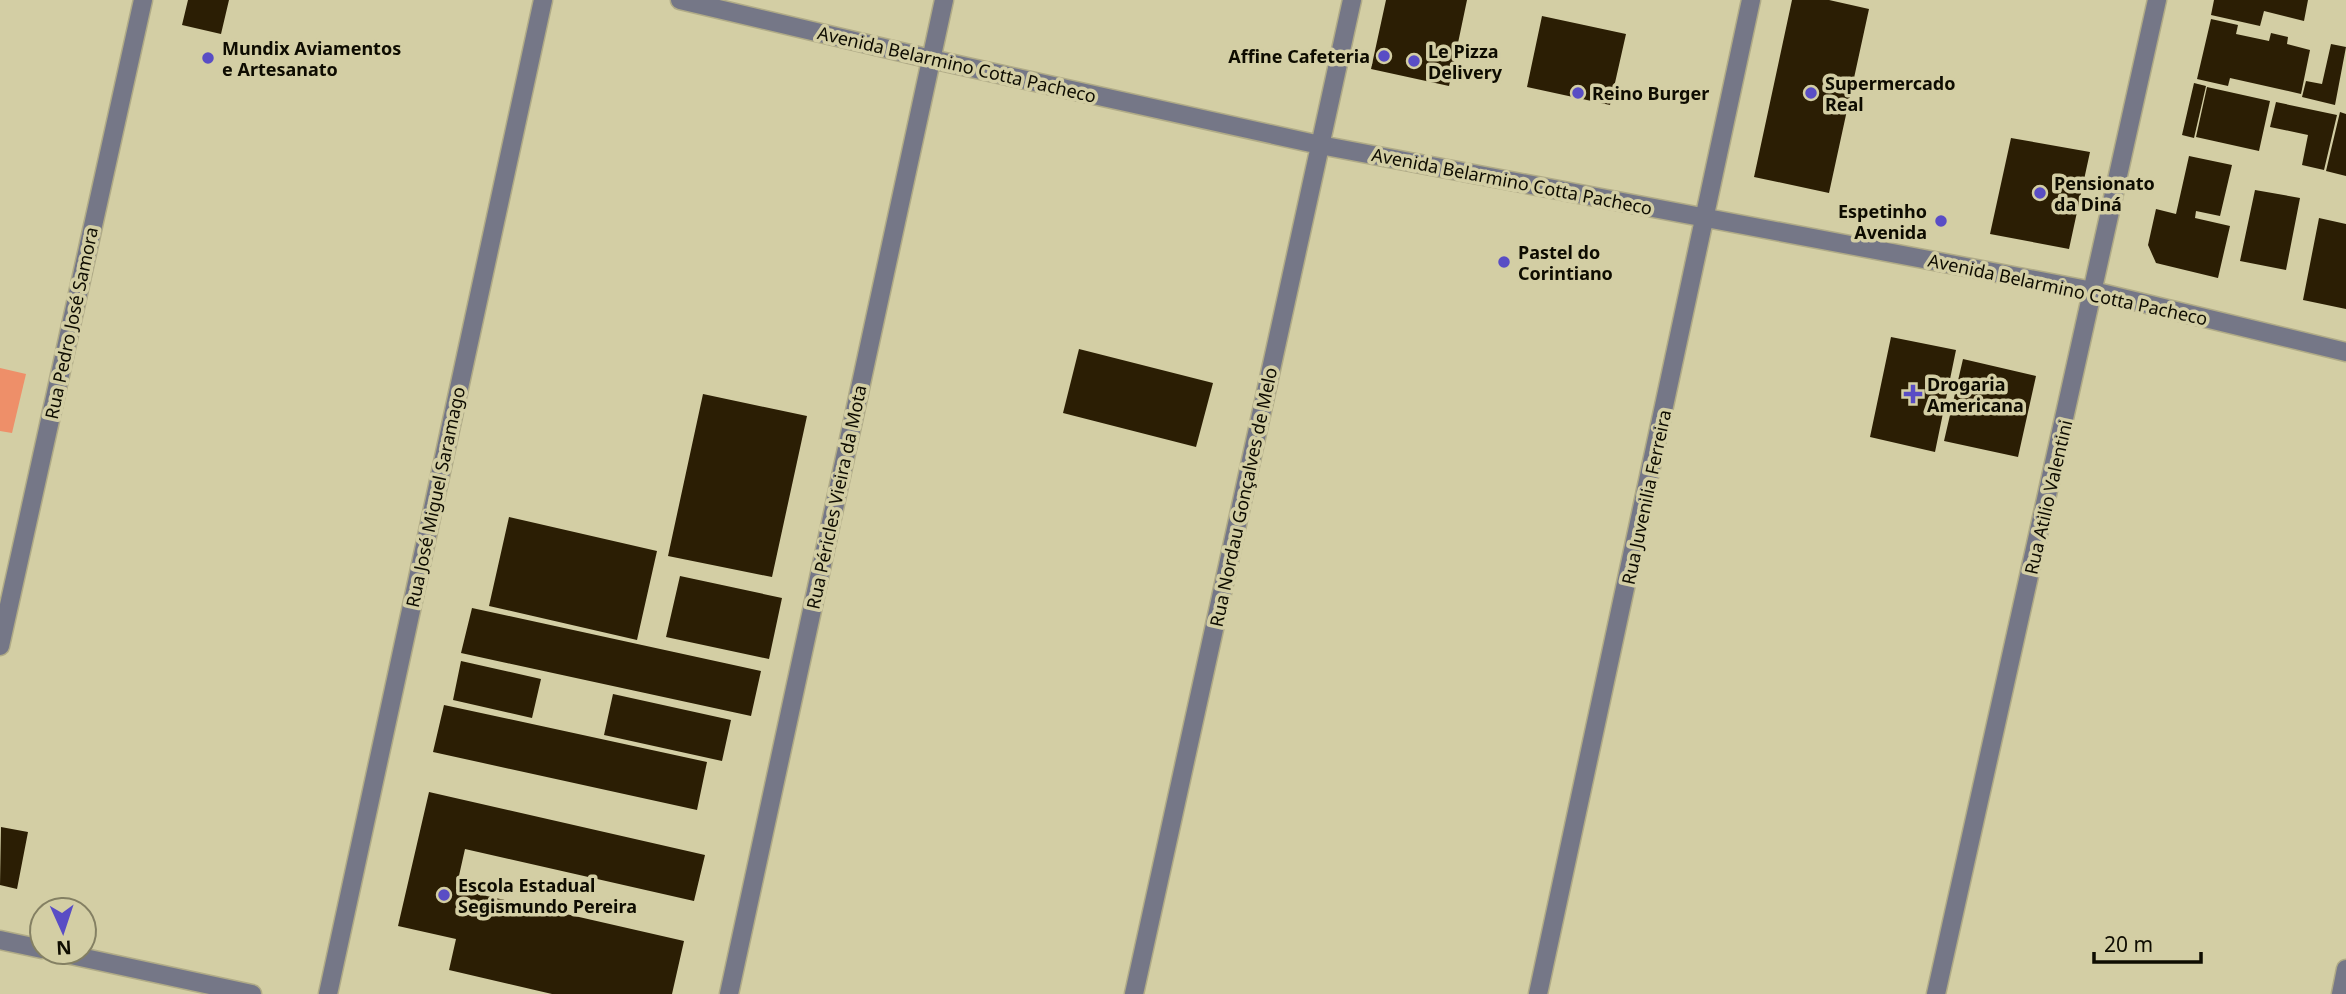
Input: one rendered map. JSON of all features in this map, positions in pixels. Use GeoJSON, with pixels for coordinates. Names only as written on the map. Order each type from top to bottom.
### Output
{"type":"FeatureCollection","features":[{"type":"Feature","properties":{"kind":"street","name":"Rua Pedro José Samora"},"geometry":{"type":"LineString","coordinates":[[0,646],[143,0]]}},
{"type":"Feature","properties":{"kind":"street","name":"Rua José Miguel Saramago"},"geometry":{"type":"LineString","coordinates":[[328,994],[543,0]]}},
{"type":"Feature","properties":{"kind":"street","name":"Avenida Belarmino Cotta Pacheco"},"geometry":{"type":"LineString","coordinates":[[680,0],[1320,145],[2094,291],[2346,352]]}},
{"type":"Feature","properties":{"kind":"street","name":"Rua Péricles Vieira da Mota"},"geometry":{"type":"LineString","coordinates":[[729,994],[944,0]]}},
{"type":"Feature","properties":{"kind":"street","name":"Rua Nordau Gonçalves de Melo"},"geometry":{"type":"LineString","coordinates":[[1134,994],[1352,0]]}},
{"type":"Feature","properties":{"kind":"street","name":"Rua Juvenilia Ferreira"},"geometry":{"type":"LineString","coordinates":[[1538,994],[1751,0]]}},
{"type":"Feature","properties":{"kind":"street","name":"Rua Atilio Valentini"},"geometry":{"type":"LineString","coordinates":[[1936,994],[2157,0]]}},
{"type":"Feature","properties":{"kind":"street"},"geometry":{"type":"LineString","coordinates":[[0,940],[28,946]]}},
{"type":"Feature","properties":{"kind":"street"},"geometry":{"type":"LineString","coordinates":[[98,961],[252,994]]}},
{"type":"Feature","properties":{"kind":"street"},"geometry":{"type":"LineString","coordinates":[[2341,994],[2346,969]]}},
{"type":"Feature","properties":{"kind":"shaded area"},"geometry":{"type":"Polygon","coordinates":[[[0,368],[26,374],[12,433],[0,431],[0,368]]]}},
{"type":"Feature","properties":{"kind":"building"},"geometry":{"type":"Polygon","coordinates":[[[188,0],[229,0],[221,34],[182,25],[188,0]]]}},
{"type":"Feature","properties":{"kind":"building"},"geometry":{"type":"Polygon","coordinates":[[[1386,0],[1467,0],[1449,86],[1371,69],[1386,0]]]}},
{"type":"Feature","properties":{"kind":"building","name":"Supermercado Real"},"geometry":{"type":"Polygon","coordinates":[[[1792,0],[1829,0],[1869,9],[1829,193],[1754,177],[1792,0]]]}},
{"type":"Feature","properties":{"kind":"building"},"geometry":{"type":"Polygon","coordinates":[[[2214,0],[2308,0],[2304,21],[2264,11],[2260,26],[2211,15],[2214,0]]]}},
{"type":"Feature","properties":{"kind":"building"},"geometry":{"type":"Polygon","coordinates":[[[1542,16],[1626,34],[1610,105],[1527,87],[1542,16]]]}},
{"type":"Feature","properties":{"kind":"building"},"geometry":{"type":"Polygon","coordinates":[[[2211,19],[2238,25],[2236,34],[2269,41],[2271,33],[2288,37],[2287,44],[2310,50],[2301,94],[2230,78],[2228,86],[2197,79],[2211,19]]]}},
{"type":"Feature","properties":{"kind":"building"},"geometry":{"type":"Polygon","coordinates":[[[2331,44],[2346,47],[2335,105],[2302,97],[2306,81],[2322,84],[2331,44]]]}},
{"type":"Feature","properties":{"kind":"building"},"geometry":{"type":"Polygon","coordinates":[[[2194,83],[2206,86],[2194,138],[2182,135],[2194,83]]]}},
{"type":"Feature","properties":{"kind":"building"},"geometry":{"type":"Polygon","coordinates":[[[2207,87],[2270,101],[2259,151],[2196,137],[2207,87]]]}},
{"type":"Feature","properties":{"kind":"building"},"geometry":{"type":"Polygon","coordinates":[[[2276,102],[2337,115],[2324,170],[2302,165],[2308,135],[2270,127],[2276,102]]]}},
{"type":"Feature","properties":{"kind":"building"},"geometry":{"type":"Polygon","coordinates":[[[2340,112],[2346,114],[2346,176],[2326,171],[2340,112]]]}},
{"type":"Feature","properties":{"kind":"building","name":"Pensionato da Diná"},"geometry":{"type":"Polygon","coordinates":[[[2011,138],[2090,152],[2069,249],[1990,234],[2011,138]]]}},
{"type":"Feature","properties":{"kind":"building"},"geometry":{"type":"Polygon","coordinates":[[[2189,156],[2232,165],[2220,216],[2196,211],[2195,218],[2230,226],[2218,278],[2156,263],[2148,245],[2156,209],[2176,214],[2189,156]]]}},
{"type":"Feature","properties":{"kind":"building"},"geometry":{"type":"Polygon","coordinates":[[[2255,190],[2300,198],[2286,270],[2240,261],[2255,190]]]}},
{"type":"Feature","properties":{"kind":"building"},"geometry":{"type":"Polygon","coordinates":[[[2319,218],[2346,224],[2346,309],[2303,300],[2319,218]]]}},
{"type":"Feature","properties":{"kind":"building","name":"Drogaria Americana"},"geometry":{"type":"Polygon","coordinates":[[[1891,337],[1956,350],[1935,452],[1870,437],[1891,337]]]}},
{"type":"Feature","properties":{"kind":"building"},"geometry":{"type":"Polygon","coordinates":[[[1079,349],[1213,383],[1196,447],[1063,413],[1079,349]]]}},
{"type":"Feature","properties":{"kind":"building"},"geometry":{"type":"Polygon","coordinates":[[[1963,359],[2036,376],[2018,457],[1944,441],[1963,359]]]}},
{"type":"Feature","properties":{"kind":"building"},"geometry":{"type":"Polygon","coordinates":[[[703,394],[807,416],[772,577],[668,556],[703,394]]]}},
{"type":"Feature","properties":{"kind":"building"},"geometry":{"type":"Polygon","coordinates":[[[509,517],[657,551],[637,640],[489,606],[509,517]]]}},
{"type":"Feature","properties":{"kind":"building"},"geometry":{"type":"Polygon","coordinates":[[[680,576],[782,598],[769,659],[666,637],[680,576]]]}},
{"type":"Feature","properties":{"kind":"building"},"geometry":{"type":"Polygon","coordinates":[[[472,608],[761,671],[751,716],[461,653],[472,608]]]}},
{"type":"Feature","properties":{"kind":"building"},"geometry":{"type":"Polygon","coordinates":[[[461,661],[541,679],[532,718],[453,700],[461,661]]]}},
{"type":"Feature","properties":{"kind":"building"},"geometry":{"type":"Polygon","coordinates":[[[613,694],[731,720],[722,761],[604,735],[613,694]]]}},
{"type":"Feature","properties":{"kind":"building"},"geometry":{"type":"Polygon","coordinates":[[[444,705],[707,762],[697,810],[433,752],[444,705]]]}},
{"type":"Feature","properties":{"kind":"building","name":"Escola Estadual Segismundo Pereira"},"geometry":{"type":"Polygon","coordinates":[[[429,792],[705,855],[694,901],[465,849],[456,889],[684,941],[672,994],[552,994],[449,970],[456,939],[398,926],[429,792]]]}},
{"type":"Feature","properties":{"kind":"building"},"geometry":{"type":"Polygon","coordinates":[[[1,827],[28,832],[17,889],[0,885],[1,827]]]}},
{"type":"Feature","properties":{"kind":"place","name":"Affine Cafeteria"},"geometry":{"type":"Point","coordinates":[1384,56]}},
{"type":"Feature","properties":{"kind":"place","name":"Mundix Aviamentos e Artesanato"},"geometry":{"type":"Point","coordinates":[208,58]}},
{"type":"Feature","properties":{"kind":"place","name":"Le Pizza Delivery"},"geometry":{"type":"Point","coordinates":[1414,61]}},
{"type":"Feature","properties":{"kind":"place","name":"Reino Burger"},"geometry":{"type":"Point","coordinates":[1578,93]}},
{"type":"Feature","properties":{"kind":"place","name":"Supermercado Real"},"geometry":{"type":"Point","coordinates":[1811,93]}},
{"type":"Feature","properties":{"kind":"place","name":"Pensionato da Diná"},"geometry":{"type":"Point","coordinates":[2040,193]}},
{"type":"Feature","properties":{"kind":"place","name":"Espetinho Avenida"},"geometry":{"type":"Point","coordinates":[1941,221]}},
{"type":"Feature","properties":{"kind":"place","name":"Pastel do Corintiano"},"geometry":{"type":"Point","coordinates":[1504,262]}},
{"type":"Feature","properties":{"kind":"place","name":"Drogaria Americana"},"geometry":{"type":"Point","coordinates":[1913,394]}},
{"type":"Feature","properties":{"kind":"place","name":"Escola Estadual Segismundo Pereira"},"geometry":{"type":"Point","coordinates":[444,895]}}]}
